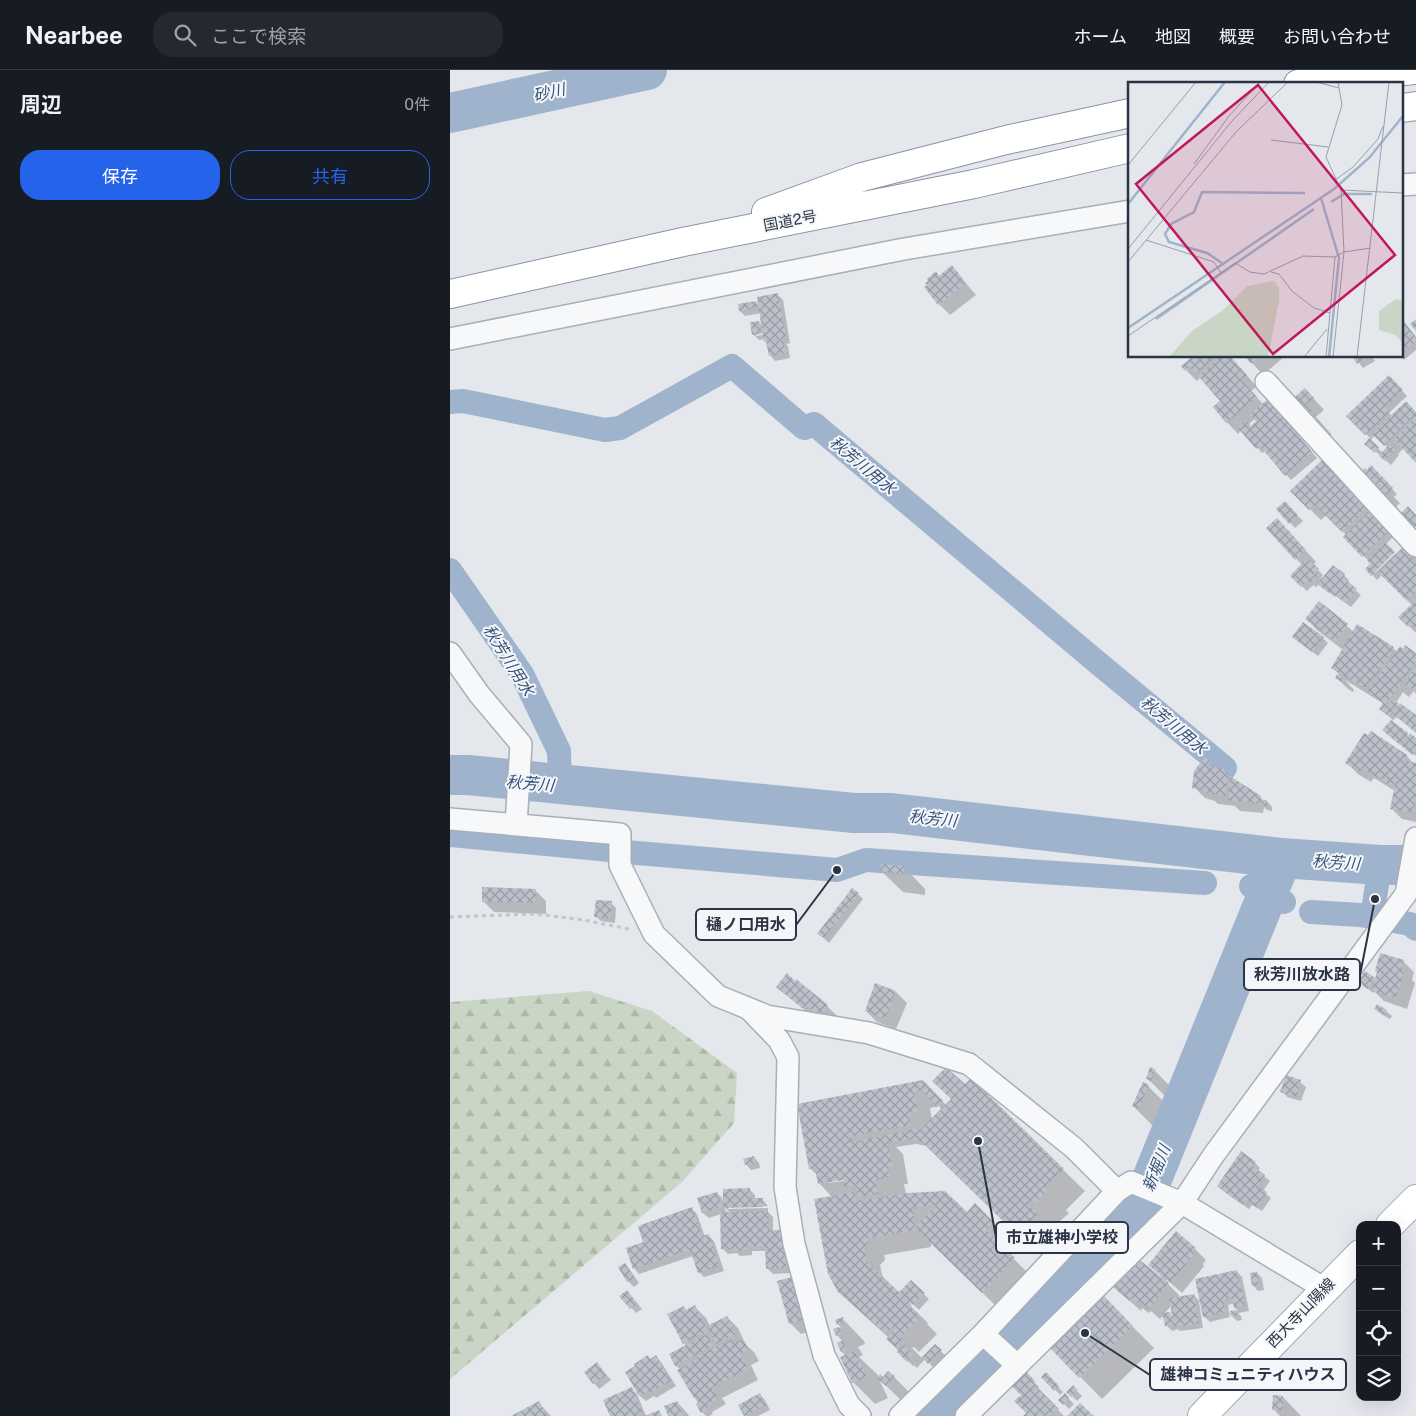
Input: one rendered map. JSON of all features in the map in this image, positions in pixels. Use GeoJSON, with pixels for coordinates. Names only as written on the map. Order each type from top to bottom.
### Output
{"type":"FeatureCollection","features":[{"type":"Feature","properties":{"kind":"main road"},"geometry":{"type":"LineString","coordinates":[[1310,82],[1339,77],[1416,70]]}},
{"type":"Feature","properties":{"kind":"main road"},"geometry":{"type":"LineString","coordinates":[[683,242],[862,177],[1006,140],[1128,113]]}},
{"type":"Feature","properties":{"kind":"main road","name":"国道2号"},"geometry":{"type":"LineString","coordinates":[[450,294],[683,242],[974,184],[1128,148]]}},
{"type":"Feature","properties":{"kind":"main road"},"geometry":{"type":"LineString","coordinates":[[1394,1221],[1416,1199]]}},
{"type":"Feature","properties":{"kind":"main road","name":"西大寺山陽線"},"geometry":{"type":"LineString","coordinates":[[1202,1416],[1356,1258]]}},
{"type":"Feature","properties":{"kind":"street"},"geometry":{"type":"LineString","coordinates":[[450,339],[904,249],[1128,211]]}},
{"type":"Feature","properties":{"kind":"street"},"geometry":{"type":"LineString","coordinates":[[1266,382],[1416,546]]}},
{"type":"Feature","properties":{"kind":"street"},"geometry":{"type":"LineString","coordinates":[[450,653],[479,694],[521,744],[516,825]]}},
{"type":"Feature","properties":{"kind":"street"},"geometry":{"type":"LineString","coordinates":[[450,819],[620,834],[620,865],[654,934],[718,996],[768,1016],[869,1033],[969,1064],[1124,1186],[1178,1201],[1325,1289]]}},
{"type":"Feature","properties":{"kind":"street"},"geometry":{"type":"LineString","coordinates":[[966,1416],[1014,1362],[1178,1201],[1410,894],[1416,838]]}},
{"type":"Feature","properties":{"kind":"street"},"geometry":{"type":"LineString","coordinates":[[749,1009],[779,1040],[788,1057],[785,1186],[794,1244],[824,1355],[849,1405],[860,1416]]}},
{"type":"Feature","properties":{"kind":"street"},"geometry":{"type":"LineString","coordinates":[[900,1416],[987,1337],[1124,1186]]}},
{"type":"Feature","properties":{"kind":"street"},"geometry":{"type":"LineString","coordinates":[[987,1337],[1014,1362]]}},
{"type":"Feature","properties":{"kind":"path"},"geometry":{"type":"LineString","coordinates":[[450,917],[534,914],[584,920],[654,934]]}},
{"type":"Feature","properties":{"kind":"green space"},"geometry":{"type":"Polygon","coordinates":[[[589,991],[652,1011],[737,1073],[734,1123],[682,1182],[450,1379],[450,1002],[589,991]]]}},
{"type":"Feature","properties":{"kind":"building"},"geometry":{"type":"Polygon","coordinates":[[[952,265],[966,283],[938,305],[924,287],[927,285],[925,283],[936,271],[939,276],[952,265]]]}},
{"type":"Feature","properties":{"kind":"building"},"geometry":{"type":"Polygon","coordinates":[[[778,293],[786,338],[764,342],[757,297],[778,293]]]}},
{"type":"Feature","properties":{"kind":"building"},"geometry":{"type":"Polygon","coordinates":[[[756,301],[757,308],[739,311],[738,304],[756,301]]]}},
{"type":"Feature","properties":{"kind":"building"},"geometry":{"type":"Polygon","coordinates":[[[1416,319],[1416,331],[1410,324],[1416,319]]]}},
{"type":"Feature","properties":{"kind":"building"},"geometry":{"type":"Polygon","coordinates":[[[759,321],[761,334],[752,335],[750,322],[759,321]]]}},
{"type":"Feature","properties":{"kind":"building"},"geometry":{"type":"Polygon","coordinates":[[[1404,322],[1416,337],[1416,341],[1404,350],[1404,322]]]}},
{"type":"Feature","properties":{"kind":"building"},"geometry":{"type":"Polygon","coordinates":[[[783,340],[786,353],[769,356],[766,342],[783,340]]]}},
{"type":"Feature","properties":{"kind":"building"},"geometry":{"type":"Polygon","coordinates":[[[1191,358],[1214,358],[1196,374],[1190,367],[1185,371],[1181,366],[1191,358]]]}},
{"type":"Feature","properties":{"kind":"building"},"geometry":{"type":"Polygon","coordinates":[[[1219,358],[1232,358],[1247,375],[1241,380],[1257,397],[1226,423],[1213,407],[1220,401],[1198,376],[1219,358]]]}},
{"type":"Feature","properties":{"kind":"building"},"geometry":{"type":"Polygon","coordinates":[[[1246,358],[1258,358],[1251,364],[1246,358]]]}},
{"type":"Feature","properties":{"kind":"building"},"geometry":{"type":"Polygon","coordinates":[[[1353,358],[1366,358],[1357,364],[1353,358]]]}},
{"type":"Feature","properties":{"kind":"building"},"geometry":{"type":"Polygon","coordinates":[[[1389,375],[1403,390],[1385,407],[1390,412],[1365,435],[1346,416],[1389,375]]]}},
{"type":"Feature","properties":{"kind":"building"},"geometry":{"type":"Polygon","coordinates":[[[1305,388],[1314,398],[1306,405],[1322,424],[1311,433],[1291,400],[1305,388]]]}},
{"type":"Feature","properties":{"kind":"building"},"geometry":{"type":"Polygon","coordinates":[[[1268,399],[1312,452],[1285,476],[1260,446],[1256,449],[1238,428],[1247,420],[1251,426],[1256,421],[1250,414],[1268,399]]]}},
{"type":"Feature","properties":{"kind":"building"},"geometry":{"type":"Polygon","coordinates":[[[1406,401],[1416,412],[1416,463],[1394,439],[1413,420],[1411,419],[1384,446],[1372,434],[1406,401]]]}},
{"type":"Feature","properties":{"kind":"building"},"geometry":{"type":"Polygon","coordinates":[[[1369,438],[1379,447],[1375,453],[1364,444],[1369,438]]]}},
{"type":"Feature","properties":{"kind":"building"},"geometry":{"type":"Polygon","coordinates":[[[1389,444],[1395,449],[1385,461],[1379,456],[1389,444]]]}},
{"type":"Feature","properties":{"kind":"building"},"geometry":{"type":"Polygon","coordinates":[[[1323,459],[1358,495],[1357,497],[1367,508],[1342,532],[1315,505],[1309,510],[1290,491],[1323,459]]]}},
{"type":"Feature","properties":{"kind":"building"},"geometry":{"type":"Polygon","coordinates":[[[1371,465],[1393,488],[1379,502],[1355,477],[1365,468],[1367,470],[1371,465]]]}},
{"type":"Feature","properties":{"kind":"building"},"geometry":{"type":"Polygon","coordinates":[[[1285,501],[1298,515],[1289,524],[1276,509],[1285,501]]]}},
{"type":"Feature","properties":{"kind":"building"},"geometry":{"type":"Polygon","coordinates":[[[1408,506],[1416,515],[1416,526],[1409,532],[1399,515],[1408,506]]]}},
{"type":"Feature","properties":{"kind":"building"},"geometry":{"type":"Polygon","coordinates":[[[1371,509],[1391,529],[1362,557],[1343,537],[1371,509]]]}},
{"type":"Feature","properties":{"kind":"building"},"geometry":{"type":"Polygon","coordinates":[[[1277,518],[1306,550],[1295,560],[1266,528],[1277,518]]]}},
{"type":"Feature","properties":{"kind":"building"},"geometry":{"type":"Polygon","coordinates":[[[1385,542],[1395,552],[1371,576],[1365,569],[1370,564],[1367,560],[1385,542]]]}},
{"type":"Feature","properties":{"kind":"building"},"geometry":{"type":"Polygon","coordinates":[[[1407,543],[1416,555],[1412,559],[1416,564],[1416,592],[1407,601],[1378,572],[1407,543]]]}},
{"type":"Feature","properties":{"kind":"building"},"geometry":{"type":"Polygon","coordinates":[[[1307,558],[1319,569],[1301,587],[1290,576],[1307,558]]]}},
{"type":"Feature","properties":{"kind":"building"},"geometry":{"type":"Polygon","coordinates":[[[1333,565],[1345,574],[1343,577],[1357,589],[1345,603],[1330,591],[1329,593],[1317,584],[1333,565]]]}},
{"type":"Feature","properties":{"kind":"building"},"geometry":{"type":"Polygon","coordinates":[[[1318,572],[1320,574],[1310,583],[1308,581],[1318,572]]]}},
{"type":"Feature","properties":{"kind":"building"},"geometry":{"type":"Polygon","coordinates":[[[1416,600],[1416,630],[1410,624],[1408,627],[1398,617],[1416,600]]]}},
{"type":"Feature","properties":{"kind":"building"},"geometry":{"type":"Polygon","coordinates":[[[1319,601],[1348,624],[1335,642],[1305,619],[1319,601]]]}},
{"type":"Feature","properties":{"kind":"building"},"geometry":{"type":"Polygon","coordinates":[[[1303,622],[1324,637],[1312,652],[1292,637],[1303,622]]]}},
{"type":"Feature","properties":{"kind":"building"},"geometry":{"type":"Polygon","coordinates":[[[1357,624],[1394,647],[1374,680],[1372,679],[1366,689],[1331,668],[1357,624]]]}},
{"type":"Feature","properties":{"kind":"building"},"geometry":{"type":"Polygon","coordinates":[[[1405,645],[1416,653],[1414,658],[1416,662],[1385,705],[1387,707],[1393,699],[1398,703],[1388,716],[1379,709],[1383,703],[1367,691],[1400,646],[1403,649],[1405,645]]]}},
{"type":"Feature","properties":{"kind":"building"},"geometry":{"type":"Polygon","coordinates":[[[1416,665],[1416,691],[1404,684],[1416,665]]]}},
{"type":"Feature","properties":{"kind":"building"},"geometry":{"type":"Polygon","coordinates":[[[1337,674],[1344,678],[1342,682],[1335,678],[1337,674]]]}},
{"type":"Feature","properties":{"kind":"building"},"geometry":{"type":"Polygon","coordinates":[[[1400,703],[1416,715],[1415,732],[1392,713],[1400,703]]]}},
{"type":"Feature","properties":{"kind":"building"},"geometry":{"type":"Polygon","coordinates":[[[1391,720],[1408,733],[1400,745],[1382,730],[1391,720]]]}},
{"type":"Feature","properties":{"kind":"building"},"geometry":{"type":"Polygon","coordinates":[[[1371,731],[1407,755],[1404,761],[1416,763],[1416,796],[1413,813],[1390,809],[1396,780],[1391,786],[1362,768],[1360,772],[1345,763],[1364,733],[1368,735],[1371,731]]]}},
{"type":"Feature","properties":{"kind":"building"},"geometry":{"type":"Polygon","coordinates":[[[1410,733],[1416,738],[1414,754],[1402,746],[1410,733]]]}},
{"type":"Feature","properties":{"kind":"building"},"geometry":{"type":"Polygon","coordinates":[[[1205,757],[1211,762],[1208,766],[1224,768],[1223,772],[1228,772],[1225,796],[1206,793],[1206,791],[1192,788],[1194,771],[1205,757]]]}},
{"type":"Feature","properties":{"kind":"building"},"geometry":{"type":"Polygon","coordinates":[[[1230,776],[1261,796],[1260,804],[1228,800],[1230,776]]]}},
{"type":"Feature","properties":{"kind":"building"},"geometry":{"type":"Polygon","coordinates":[[[1261,800],[1267,800],[1267,806],[1261,805],[1261,800]]]}},
{"type":"Feature","properties":{"kind":"building"},"geometry":{"type":"Polygon","coordinates":[[[881,864],[904,866],[903,874],[880,871],[881,864]]]}},
{"type":"Feature","properties":{"kind":"building"},"geometry":{"type":"Polygon","coordinates":[[[482,887],[536,889],[535,903],[482,902],[482,887]]]}},
{"type":"Feature","properties":{"kind":"building"},"geometry":{"type":"Polygon","coordinates":[[[852,888],[859,893],[824,938],[817,934],[852,888]]]}},
{"type":"Feature","properties":{"kind":"building"},"geometry":{"type":"Polygon","coordinates":[[[596,900],[612,901],[610,918],[594,917],[596,900]]]}},
{"type":"Feature","properties":{"kind":"building"},"geometry":{"type":"Polygon","coordinates":[[[1380,953],[1404,960],[1401,970],[1404,971],[1396,998],[1371,991],[1380,953]]]}},
{"type":"Feature","properties":{"kind":"building"},"geometry":{"type":"Polygon","coordinates":[[[1333,958],[1341,962],[1329,977],[1324,973],[1333,958]]]}},
{"type":"Feature","properties":{"kind":"building"},"geometry":{"type":"Polygon","coordinates":[[[1365,971],[1375,978],[1367,989],[1357,981],[1365,971]]]}},
{"type":"Feature","properties":{"kind":"building"},"geometry":{"type":"Polygon","coordinates":[[[787,973],[828,1005],[819,1016],[805,1005],[802,1008],[776,987],[787,973]]]}},
{"type":"Feature","properties":{"kind":"building"},"geometry":{"type":"Polygon","coordinates":[[[875,983],[896,991],[885,1019],[865,1011],[875,983]]]}},
{"type":"Feature","properties":{"kind":"building"},"geometry":{"type":"Polygon","coordinates":[[[1377,1004],[1387,1010],[1384,1015],[1374,1009],[1377,1004]]]}},
{"type":"Feature","properties":{"kind":"building"},"geometry":{"type":"Polygon","coordinates":[[[946,1067],[965,1084],[971,1078],[1064,1169],[1045,1188],[1048,1190],[1035,1203],[1032,1200],[1028,1204],[1038,1214],[1023,1229],[1016,1228],[1010,1222],[1007,1225],[921,1141],[910,1139],[888,1143],[892,1167],[888,1168],[890,1177],[875,1180],[878,1194],[858,1197],[856,1185],[844,1188],[843,1180],[818,1184],[815,1168],[809,1169],[797,1104],[923,1080],[943,1101],[937,1107],[921,1090],[914,1092],[918,1112],[910,1113],[910,1125],[851,1136],[853,1142],[914,1129],[920,1130],[951,1099],[932,1081],[946,1067]]]}},
{"type":"Feature","properties":{"kind":"building"},"geometry":{"type":"Polygon","coordinates":[[[1150,1067],[1156,1070],[1151,1081],[1146,1079],[1150,1067]]]}},
{"type":"Feature","properties":{"kind":"building"},"geometry":{"type":"Polygon","coordinates":[[[1286,1075],[1301,1080],[1296,1097],[1280,1092],[1286,1075]]]}},
{"type":"Feature","properties":{"kind":"building"},"geometry":{"type":"Polygon","coordinates":[[[1143,1082],[1149,1085],[1138,1109],[1132,1106],[1143,1082]]]}},
{"type":"Feature","properties":{"kind":"building"},"geometry":{"type":"Polygon","coordinates":[[[1241,1151],[1256,1162],[1253,1166],[1265,1175],[1258,1186],[1267,1192],[1257,1207],[1246,1200],[1243,1205],[1217,1186],[1241,1151]]]}},
{"type":"Feature","properties":{"kind":"building"},"geometry":{"type":"Polygon","coordinates":[[[754,1156],[756,1163],[745,1165],[743,1159],[754,1156]]]}},
{"type":"Feature","properties":{"kind":"building"},"geometry":{"type":"Polygon","coordinates":[[[750,1188],[750,1198],[763,1198],[763,1207],[723,1208],[723,1189],[750,1188]]]}},
{"type":"Feature","properties":{"kind":"building"},"geometry":{"type":"Polygon","coordinates":[[[945,1191],[967,1212],[975,1203],[994,1222],[986,1230],[1015,1258],[982,1293],[917,1230],[916,1226],[936,1205],[913,1207],[915,1230],[868,1238],[869,1243],[864,1248],[867,1262],[899,1292],[911,1280],[925,1293],[913,1305],[909,1302],[911,1307],[921,1317],[901,1336],[903,1338],[895,1347],[886,1339],[895,1330],[892,1327],[886,1334],[838,1292],[828,1274],[814,1199],[855,1192],[856,1201],[908,1193],[945,1191]]]}},
{"type":"Feature","properties":{"kind":"building"},"geometry":{"type":"Polygon","coordinates":[[[717,1192],[722,1207],[702,1213],[697,1198],[717,1192]]]}},
{"type":"Feature","properties":{"kind":"building"},"geometry":{"type":"Polygon","coordinates":[[[692,1207],[702,1236],[709,1234],[719,1266],[698,1273],[690,1250],[633,1269],[626,1248],[643,1242],[638,1226],[692,1207]]]}},
{"type":"Feature","properties":{"kind":"building"},"geometry":{"type":"Polygon","coordinates":[[[768,1211],[769,1230],[785,1230],[786,1268],[766,1269],[765,1246],[747,1246],[747,1250],[733,1251],[733,1249],[721,1249],[720,1212],[768,1211]]]}},
{"type":"Feature","properties":{"kind":"building"},"geometry":{"type":"Polygon","coordinates":[[[1176,1231],[1196,1248],[1192,1252],[1194,1254],[1171,1283],[1148,1265],[1176,1231]]]}},
{"type":"Feature","properties":{"kind":"building"},"geometry":{"type":"Polygon","coordinates":[[[1137,1258],[1169,1283],[1149,1309],[1139,1301],[1137,1303],[1131,1298],[1129,1301],[1113,1287],[1137,1258]]]}},
{"type":"Feature","properties":{"kind":"building"},"geometry":{"type":"Polygon","coordinates":[[[625,1263],[635,1278],[627,1282],[618,1267],[625,1263]]]}},
{"type":"Feature","properties":{"kind":"building"},"geometry":{"type":"Polygon","coordinates":[[[1237,1270],[1245,1306],[1234,1308],[1232,1298],[1223,1300],[1226,1312],[1203,1317],[1195,1279],[1237,1270]]]}},
{"type":"Feature","properties":{"kind":"building"},"geometry":{"type":"Polygon","coordinates":[[[1257,1272],[1259,1285],[1252,1286],[1250,1273],[1257,1272]]]}},
{"type":"Feature","properties":{"kind":"building"},"geometry":{"type":"Polygon","coordinates":[[[795,1276],[807,1319],[789,1324],[777,1281],[795,1276]]]}},
{"type":"Feature","properties":{"kind":"building"},"geometry":{"type":"Polygon","coordinates":[[[627,1290],[637,1303],[630,1309],[619,1296],[627,1290]]]}},
{"type":"Feature","properties":{"kind":"building"},"geometry":{"type":"Polygon","coordinates":[[[1102,1294],[1133,1326],[1079,1378],[1049,1347],[1102,1294]]]}},
{"type":"Feature","properties":{"kind":"building"},"geometry":{"type":"Polygon","coordinates":[[[1194,1294],[1199,1323],[1174,1327],[1169,1298],[1194,1294]]]}},
{"type":"Feature","properties":{"kind":"building"},"geometry":{"type":"Polygon","coordinates":[[[695,1305],[708,1331],[683,1344],[667,1314],[684,1306],[686,1310],[695,1305]]]}},
{"type":"Feature","properties":{"kind":"building"},"geometry":{"type":"Polygon","coordinates":[[[1236,1310],[1237,1315],[1231,1316],[1230,1311],[1236,1310]]]}},
{"type":"Feature","properties":{"kind":"building"},"geometry":{"type":"Polygon","coordinates":[[[1170,1312],[1173,1325],[1165,1326],[1162,1313],[1170,1312]]]}},
{"type":"Feature","properties":{"kind":"building"},"geometry":{"type":"Polygon","coordinates":[[[727,1316],[736,1334],[716,1344],[707,1326],[727,1316]]]}},
{"type":"Feature","properties":{"kind":"building"},"geometry":{"type":"Polygon","coordinates":[[[843,1317],[844,1322],[837,1325],[835,1320],[843,1317]]]}},
{"type":"Feature","properties":{"kind":"building"},"geometry":{"type":"Polygon","coordinates":[[[839,1327],[842,1333],[836,1336],[833,1329],[839,1327]]]}},
{"type":"Feature","properties":{"kind":"building"},"geometry":{"type":"Polygon","coordinates":[[[707,1334],[713,1346],[675,1366],[669,1354],[707,1334]]]}},
{"type":"Feature","properties":{"kind":"building"},"geometry":{"type":"Polygon","coordinates":[[[732,1339],[735,1343],[743,1339],[749,1350],[740,1354],[748,1369],[712,1387],[718,1399],[707,1406],[708,1408],[701,1413],[696,1404],[698,1403],[677,1370],[697,1359],[711,1384],[697,1356],[732,1339]]]}},
{"type":"Feature","properties":{"kind":"building"},"geometry":{"type":"Polygon","coordinates":[[[843,1340],[847,1350],[841,1352],[837,1343],[843,1340]]]}},
{"type":"Feature","properties":{"kind":"building"},"geometry":{"type":"Polygon","coordinates":[[[935,1344],[942,1350],[928,1364],[922,1357],[935,1344]]]}},
{"type":"Feature","properties":{"kind":"building"},"geometry":{"type":"Polygon","coordinates":[[[904,1345],[913,1355],[907,1362],[897,1352],[904,1345]]]}},
{"type":"Feature","properties":{"kind":"building"},"geometry":{"type":"Polygon","coordinates":[[[855,1351],[867,1377],[852,1383],[840,1357],[855,1351]]]}},
{"type":"Feature","properties":{"kind":"building"},"geometry":{"type":"Polygon","coordinates":[[[648,1355],[650,1359],[656,1355],[671,1381],[650,1393],[649,1391],[639,1396],[625,1372],[648,1355]]]}},
{"type":"Feature","properties":{"kind":"building"},"geometry":{"type":"Polygon","coordinates":[[[597,1362],[606,1375],[593,1384],[584,1372],[597,1362]]]}},
{"type":"Feature","properties":{"kind":"building"},"geometry":{"type":"Polygon","coordinates":[[[1024,1369],[1035,1381],[1033,1383],[1059,1409],[1047,1416],[1023,1416],[1026,1413],[1014,1401],[1021,1395],[1009,1384],[1024,1369]]]}},
{"type":"Feature","properties":{"kind":"building"},"geometry":{"type":"Polygon","coordinates":[[[888,1371],[895,1376],[886,1386],[877,1378],[880,1374],[883,1377],[888,1371]]]}},
{"type":"Feature","properties":{"kind":"building"},"geometry":{"type":"Polygon","coordinates":[[[1046,1372],[1059,1386],[1054,1391],[1041,1377],[1046,1372]]]}},
{"type":"Feature","properties":{"kind":"building"},"geometry":{"type":"Polygon","coordinates":[[[1073,1385],[1078,1390],[1071,1397],[1066,1392],[1073,1385]]]}},
{"type":"Feature","properties":{"kind":"building"},"geometry":{"type":"Polygon","coordinates":[[[632,1387],[643,1413],[636,1416],[610,1416],[603,1400],[632,1387]]]}},
{"type":"Feature","properties":{"kind":"building"},"geometry":{"type":"Polygon","coordinates":[[[760,1393],[766,1405],[744,1416],[738,1405],[760,1393]]]}},
{"type":"Feature","properties":{"kind":"building"},"geometry":{"type":"Polygon","coordinates":[[[1065,1393],[1069,1398],[1063,1405],[1058,1400],[1065,1393]]]}},
{"type":"Feature","properties":{"kind":"building"},"geometry":{"type":"Polygon","coordinates":[[[1273,1395],[1283,1396],[1283,1411],[1272,1410],[1273,1395]]]}},
{"type":"Feature","properties":{"kind":"building"},"geometry":{"type":"Polygon","coordinates":[[[539,1401],[547,1416],[511,1416],[539,1401]]]}},
{"type":"Feature","properties":{"kind":"building"},"geometry":{"type":"Polygon","coordinates":[[[677,1401],[683,1416],[668,1416],[664,1406],[677,1401]]]}},
{"type":"Feature","properties":{"kind":"building"},"geometry":{"type":"Polygon","coordinates":[[[1080,1403],[1094,1416],[1067,1416],[1080,1403]]]}},
{"type":"Feature","properties":{"kind":"building"},"geometry":{"type":"Polygon","coordinates":[[[659,1410],[662,1416],[644,1416],[659,1410]]]}},
{"type":"Feature","properties":{"kind":"waterway","name":"砂川"},"geometry":{"type":"LineString","coordinates":[[450,113],[647,70]]}},
{"type":"Feature","properties":{"kind":"waterway","name":"秋芳川用水"},"geometry":{"type":"LineString","coordinates":[[450,402],[463,401],[605,430],[620,428],[732,366],[804,428],[814,424],[1225,768]]}},
{"type":"Feature","properties":{"kind":"waterway","name":"秋芳川用水"},"geometry":{"type":"LineString","coordinates":[[450,570],[522,674],[559,751],[560,784]]}},
{"type":"Feature","properties":{"kind":"waterway","name":"秋芳川"},"geometry":{"type":"LineString","coordinates":[[450,775],[468,775],[854,813],[892,813],[1282,858],[1380,865],[1416,865]]}},
{"type":"Feature","properties":{"kind":"waterway"},"geometry":{"type":"LineString","coordinates":[[450,835],[837,870],[866,860],[1205,883]]}},
{"type":"Feature","properties":{"kind":"waterway","name":"新堀川"},"geometry":{"type":"LineString","coordinates":[[935,1416],[1139,1211],[1282,858]]}},
{"type":"Feature","properties":{"kind":"waterway"},"geometry":{"type":"LineString","coordinates":[[1372,917],[1380,865]]}},
{"type":"Feature","properties":{"kind":"waterway","name":"新堀川"},"geometry":{"type":"LineString","coordinates":[[1251,886],[1284,902]]}},
{"type":"Feature","properties":{"kind":"waterway","name":"秋芳川用水"},"geometry":{"type":"LineString","coordinates":[[1311,912],[1360,915],[1410,924],[1416,929]]}},
{"type":"Feature","properties":{"kind":"place","name":"樋ノ口用水"},"geometry":{"type":"Point","coordinates":[837,870]}},
{"type":"Feature","properties":{"kind":"place","name":"秋芳川放水路"},"geometry":{"type":"Point","coordinates":[1375,899]}},
{"type":"Feature","properties":{"kind":"place","name":"市立雄神小学校"},"geometry":{"type":"Point","coordinates":[978,1141]}},
{"type":"Feature","properties":{"kind":"place","name":"雄神コミュニティハウス"},"geometry":{"type":"Point","coordinates":[1085,1333]}}]}
